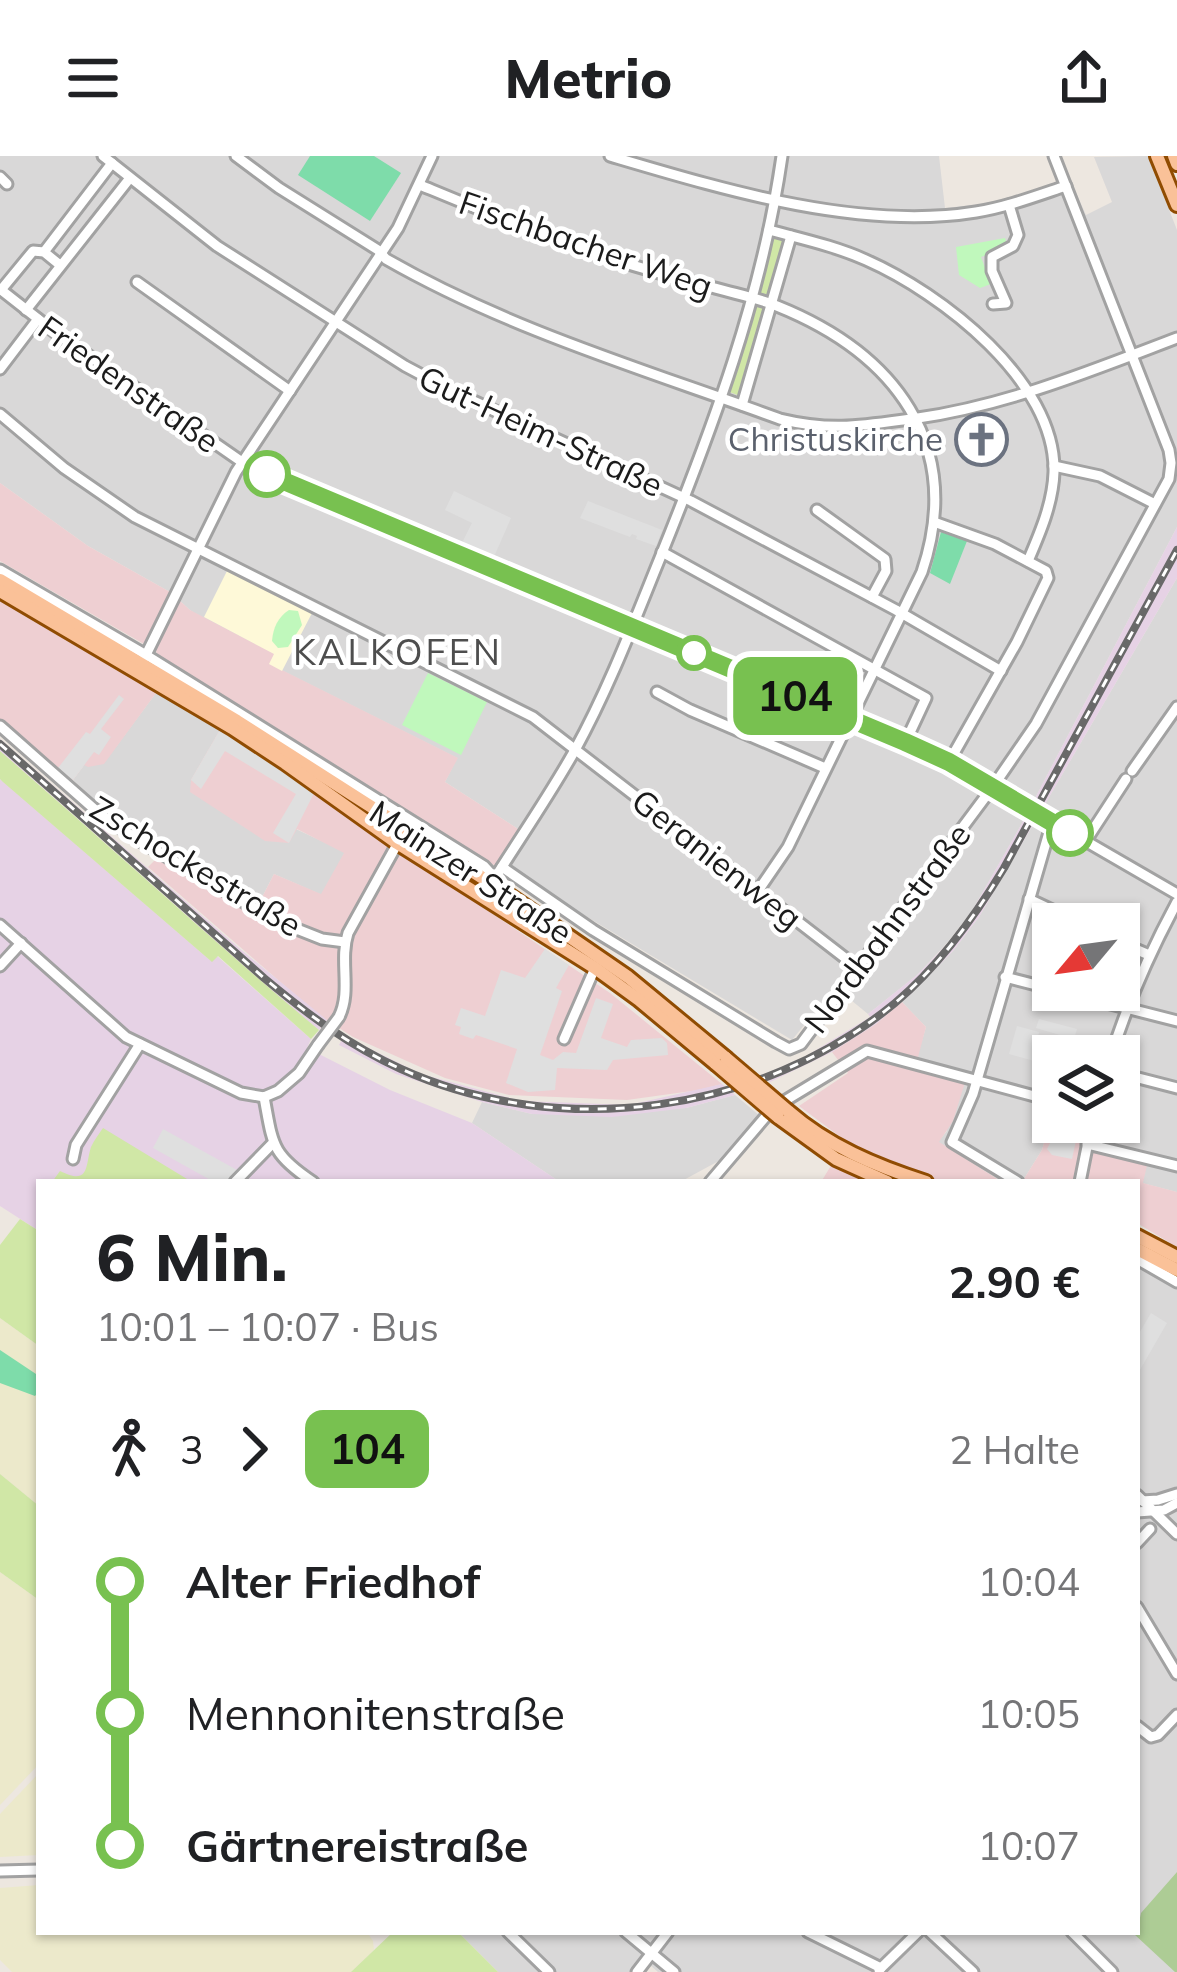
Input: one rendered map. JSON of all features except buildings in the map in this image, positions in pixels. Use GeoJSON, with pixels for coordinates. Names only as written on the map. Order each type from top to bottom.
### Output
{"type":"FeatureCollection","features":[{"type":"Feature","properties":{"kind":"main road"},"geometry":{"type":"LineString","coordinates":[[1157,156],[1177,205]]}},
{"type":"Feature","properties":{"kind":"main road"},"geometry":{"type":"LineString","coordinates":[[1174,156],[1177,164]]}},
{"type":"Feature","properties":{"kind":"main road","name":"Mainzer Straße"},"geometry":{"type":"LineString","coordinates":[[0,580],[144,659],[405,830],[493,881],[628,977],[721,1061]]}},
{"type":"Feature","properties":{"kind":"main road","name":"Mainzer Straße"},"geometry":{"type":"LineString","coordinates":[[0,591],[232,728],[398,843],[595,968],[842,1149],[918,1179]]}},
{"type":"Feature","properties":{"kind":"main road","name":"Mainzer Straße"},"geometry":{"type":"LineString","coordinates":[[784,1109],[836,1160],[880,1179]]}},
{"type":"Feature","properties":{"kind":"main road"},"geometry":{"type":"LineString","coordinates":[[1140,1235],[1177,1257]]}},
{"type":"Feature","properties":{"kind":"main road"},"geometry":{"type":"LineString","coordinates":[[1140,1251],[1177,1270]]}},
{"type":"Feature","properties":{"kind":"street"},"geometry":{"type":"LineString","coordinates":[[236,156],[420,278],[516,324],[813,427],[892,424],[1029,393],[1177,338]]}},
{"type":"Feature","properties":{"kind":"street"},"geometry":{"type":"LineString","coordinates":[[144,659],[242,462],[382,254],[432,156]]}},
{"type":"Feature","properties":{"kind":"street"},"geometry":{"type":"LineString","coordinates":[[610,156],[776,200],[851,213],[958,214],[1009,205],[1066,186]]}},
{"type":"Feature","properties":{"kind":"street"},"geometry":{"type":"LineString","coordinates":[[483,897],[575,750],[685,499],[752,298],[782,156]]}},
{"type":"Feature","properties":{"kind":"street","name":"Nordbahnstraße"},"geometry":{"type":"LineString","coordinates":[[789,1049],[801,1044],[1036,724],[1168,479],[1169,450],[1054,156]]}},
{"type":"Feature","properties":{"kind":"street"},"geometry":{"type":"LineString","coordinates":[[44,252],[107,160]]}},
{"type":"Feature","properties":{"kind":"street","name":"Gut-Heim-Straße"},"geometry":{"type":"LineString","coordinates":[[107,160],[217,246],[428,379],[685,499],[902,613],[1001,671]]}},
{"type":"Feature","properties":{"kind":"street"},"geometry":{"type":"LineString","coordinates":[[26,310],[130,178]]}},
{"type":"Feature","properties":{"kind":"street","name":"Fischbacher Weg"},"geometry":{"type":"LineString","coordinates":[[420,185],[581,249],[772,304],[817,324],[881,372],[914,418],[931,458],[936,489],[922,572],[788,847],[758,891]]}},
{"type":"Feature","properties":{"kind":"street"},"geometry":{"type":"LineString","coordinates":[[993,304],[1006,303],[992,271],[992,257],[1013,246],[1018,235],[1009,205]]}},
{"type":"Feature","properties":{"kind":"street"},"geometry":{"type":"LineString","coordinates":[[769,230],[849,252],[906,281],[973,330],[1029,393],[1046,431],[1054,466],[1047,512],[1028,561]]}},
{"type":"Feature","properties":{"kind":"street"},"geometry":{"type":"LineString","coordinates":[[742,405],[791,236]]}},
{"type":"Feature","properties":{"kind":"street"},"geometry":{"type":"LineString","coordinates":[[0,289],[33,251],[44,252],[60,265]]}},
{"type":"Feature","properties":{"kind":"street"},"geometry":{"type":"LineString","coordinates":[[136,282],[290,391]]}},
{"type":"Feature","properties":{"kind":"street","name":"Friedenstraße"},"geometry":{"type":"LineString","coordinates":[[0,289],[242,462],[949,762],[1177,898]]}},
{"type":"Feature","properties":{"kind":"street"},"geometry":{"type":"LineString","coordinates":[[0,369],[38,319]]}},
{"type":"Feature","properties":{"kind":"street","name":"Geranienweg"},"geometry":{"type":"LineString","coordinates":[[0,414],[64,468],[135,517],[515,706],[858,968]]}},
{"type":"Feature","properties":{"kind":"street"},"geometry":{"type":"LineString","coordinates":[[1054,466],[1100,476],[1155,504]]}},
{"type":"Feature","properties":{"kind":"street"},"geometry":{"type":"LineString","coordinates":[[817,510],[885,559],[886,571],[872,597]]}},
{"type":"Feature","properties":{"kind":"street"},"geometry":{"type":"LineString","coordinates":[[934,522],[1028,561],[1046,571],[1048,578],[949,762]]}},
{"type":"Feature","properties":{"kind":"street"},"geometry":{"type":"LineString","coordinates":[[662,552],[926,698],[905,742]]}},
{"type":"Feature","properties":{"kind":"street","name":"Mainzer Straße"},"geometry":{"type":"LineString","coordinates":[[0,570],[484,866],[493,881]]}},
{"type":"Feature","properties":{"kind":"street"},"geometry":{"type":"LineString","coordinates":[[657,692],[825,768]]}},
{"type":"Feature","properties":{"kind":"street"},"geometry":{"type":"LineString","coordinates":[[1085,842],[1177,707]]}},
{"type":"Feature","properties":{"kind":"street","name":"Zschockestraße"},"geometry":{"type":"LineString","coordinates":[[0,726],[101,814],[140,841],[274,920],[322,939],[345,942]]}},
{"type":"Feature","properties":{"kind":"street"},"geometry":{"type":"LineString","coordinates":[[1013,1179],[952,1142],[966,1114],[1052,823]]}},
{"type":"Feature","properties":{"kind":"street"},"geometry":{"type":"LineString","coordinates":[[0,925],[113,1028],[241,1093],[264,1097],[290,1083],[339,1017],[345,995],[345,942],[405,830]]}},
{"type":"Feature","properties":{"kind":"street","name":"Mainzer Straße"},"geometry":{"type":"LineString","coordinates":[[502,867],[566,913],[789,1049]]}},
{"type":"Feature","properties":{"kind":"street"},"geometry":{"type":"LineString","coordinates":[[1140,976],[1177,898]]}},
{"type":"Feature","properties":{"kind":"street"},"geometry":{"type":"LineString","coordinates":[[1029,899],[1037,903]]}},
{"type":"Feature","properties":{"kind":"street"},"geometry":{"type":"LineString","coordinates":[[0,966],[21,944]]}},
{"type":"Feature","properties":{"kind":"street"},"geometry":{"type":"LineString","coordinates":[[1140,951],[1149,955]]}},
{"type":"Feature","properties":{"kind":"street","name":"Mainzer Straße"},"geometry":{"type":"LineString","coordinates":[[564,1039],[595,968]]}},
{"type":"Feature","properties":{"kind":"street"},"geometry":{"type":"LineString","coordinates":[[1005,977],[1032,984]]}},
{"type":"Feature","properties":{"kind":"street"},"geometry":{"type":"LineString","coordinates":[[1134,1011],[1177,1021]]}},
{"type":"Feature","properties":{"kind":"street"},"geometry":{"type":"LineString","coordinates":[[73,1160],[76,1145],[140,1044]]}},
{"type":"Feature","properties":{"kind":"street"},"geometry":{"type":"LineString","coordinates":[[712,1179],[760,1121],[867,1051],[1032,1096]]}},
{"type":"Feature","properties":{"kind":"street"},"geometry":{"type":"LineString","coordinates":[[1140,1078],[1177,1088]]}},
{"type":"Feature","properties":{"kind":"street"},"geometry":{"type":"LineString","coordinates":[[264,1097],[273,1143],[284,1161],[309,1179]]}},
{"type":"Feature","properties":{"kind":"street"},"geometry":{"type":"LineString","coordinates":[[238,1179],[273,1143]]}},
{"type":"Feature","properties":{"kind":"street"},"geometry":{"type":"LineString","coordinates":[[1081,1179],[1087,1144],[1177,1166]]}},
{"type":"Feature","properties":{"kind":"street"},"geometry":{"type":"LineString","coordinates":[[1140,1261],[1177,1282]]}},
{"type":"Feature","properties":{"kind":"street"},"geometry":{"type":"LineString","coordinates":[[1140,1499],[1177,1494]]}},
{"type":"Feature","properties":{"kind":"street"},"geometry":{"type":"LineString","coordinates":[[1140,1500],[1177,1534]]}},
{"type":"Feature","properties":{"kind":"street"},"geometry":{"type":"LineString","coordinates":[[1140,1512],[1177,1503]]}},
{"type":"Feature","properties":{"kind":"street"},"geometry":{"type":"LineString","coordinates":[[1140,1540],[1150,1529]]}},
{"type":"Feature","properties":{"kind":"street"},"geometry":{"type":"LineString","coordinates":[[1140,1612],[1177,1674]]}},
{"type":"Feature","properties":{"kind":"street"},"geometry":{"type":"LineString","coordinates":[[1140,1728],[1151,1737],[1158,1735],[1177,1714]]}},
{"type":"Feature","properties":{"kind":"street"},"geometry":{"type":"LineString","coordinates":[[0,1871],[36,1870]]}},
{"type":"Feature","properties":{"kind":"street"},"geometry":{"type":"LineString","coordinates":[[511,1935],[549,1972]]}},
{"type":"Feature","properties":{"kind":"street"},"geometry":{"type":"LineString","coordinates":[[630,1935],[674,1972]]}},
{"type":"Feature","properties":{"kind":"street"},"geometry":{"type":"LineString","coordinates":[[638,1972],[666,1935]]}},
{"type":"Feature","properties":{"kind":"street"},"geometry":{"type":"LineString","coordinates":[[814,1935],[879,1970],[915,1935]]}},
{"type":"Feature","properties":{"kind":"street"},"geometry":{"type":"LineString","coordinates":[[933,1935],[973,1972]]}},
{"type":"Feature","properties":{"kind":"street"},"geometry":{"type":"LineString","coordinates":[[1075,1935],[1112,1972]]}},
{"type":"Feature","properties":{"kind":"shaded area"},"geometry":{"type":"Polygon","coordinates":[[[0,156],[939,156],[945,208],[1021,195],[1069,177],[1086,215],[1112,202],[1094,157],[1148,156],[1177,230],[1177,527],[972,911],[917,975],[868,1014],[835,987],[792,1040],[509,870],[547,804],[537,799],[518,829],[445,782],[457,758],[269,664],[170,592],[88,546],[0,483],[0,156]]]}},
{"type":"Feature","properties":{"kind":"shaded area"},"geometry":{"type":"Polygon","coordinates":[[[0,483],[88,546],[170,592],[190,610],[275,654],[270,664],[458,758],[445,782],[518,829],[497,867],[158,658],[156,651],[0,561],[0,483]]]}},
{"type":"Feature","properties":{"kind":"shaded area"},"geometry":{"type":"Polygon","coordinates":[[[454,491],[511,518],[493,559],[461,545],[472,523],[445,510],[454,491]]]}},
{"type":"Feature","properties":{"kind":"shaded area"},"geometry":{"type":"Polygon","coordinates":[[[588,501],[662,530],[656,546],[580,518],[588,501]]]}},
{"type":"Feature","properties":{"kind":"shaded area"},"geometry":{"type":"Polygon","coordinates":[[[1177,527],[1177,578],[979,917],[953,951],[876,1024],[770,1082],[762,1075],[803,1058],[870,1017],[948,943],[972,911],[1177,527]]]}},
{"type":"Feature","properties":{"kind":"shaded area"},"geometry":{"type":"Polygon","coordinates":[[[227,571],[312,613],[282,671],[269,664],[274,654],[204,617],[227,571]]]}},
{"type":"Feature","properties":{"kind":"shaded area"},"geometry":{"type":"Polygon","coordinates":[[[1177,578],[1177,1192],[1142,1183],[1147,1162],[1110,1152],[1113,1143],[1140,1143],[1140,1035],[1032,1035],[1032,1143],[1044,1143],[1024,1179],[997,1179],[938,1142],[947,1131],[916,1061],[926,1027],[902,1002],[979,917],[1177,578]]]}},
{"type":"Feature","properties":{"kind":"shaded area"},"geometry":{"type":"Polygon","coordinates":[[[0,601],[156,693],[104,764],[84,765],[73,780],[0,719],[0,601]]]}},
{"type":"Feature","properties":{"kind":"shaded area"},"geometry":{"type":"Polygon","coordinates":[[[156,693],[220,730],[191,780],[345,852],[322,895],[274,874],[258,905],[108,813],[73,780],[85,764],[104,763],[156,693]]]}},
{"type":"Feature","properties":{"kind":"shaded area"},"geometry":{"type":"Polygon","coordinates":[[[119,695],[124,699],[101,729],[111,737],[73,780],[58,768],[119,695]]]}},
{"type":"Feature","properties":{"kind":"shaded area"},"geometry":{"type":"Polygon","coordinates":[[[220,730],[610,993],[722,1084],[627,1100],[509,1095],[445,1078],[353,1037],[316,1013],[148,867],[158,857],[253,915],[274,874],[321,894],[344,853],[297,829],[289,843],[265,841],[190,792],[191,780],[220,730]]]}},
{"type":"Feature","properties":{"kind":"shaded area"},"geometry":{"type":"Polygon","coordinates":[[[220,730],[314,793],[289,843],[273,833],[296,794],[225,751],[201,789],[191,780],[220,730]]]}},
{"type":"Feature","properties":{"kind":"shaded area"},"geometry":{"type":"Polygon","coordinates":[[[0,739],[327,1020],[319,1030],[0,751],[0,739]]]}},
{"type":"Feature","properties":{"kind":"shaded area"},"geometry":{"type":"Polygon","coordinates":[[[0,779],[211,961],[217,956],[311,1039],[307,1048],[390,1090],[472,1123],[556,1179],[36,1179],[36,1229],[0,1206],[0,779]]]}},
{"type":"Feature","properties":{"kind":"shaded area"},"geometry":{"type":"Polygon","coordinates":[[[545,949],[569,965],[556,988],[562,991],[540,1055],[553,1060],[563,1052],[576,1053],[596,998],[613,1004],[601,1038],[627,1047],[631,1040],[662,1038],[668,1055],[613,1060],[607,1070],[557,1068],[555,1090],[528,1092],[506,1083],[517,1049],[459,1034],[461,1027],[455,1025],[461,1008],[485,1016],[501,970],[525,978],[545,949]]]}},
{"type":"Feature","properties":{"kind":"shaded area"},"geometry":{"type":"Polygon","coordinates":[[[902,1002],[926,1027],[917,1061],[967,1076],[953,1121],[939,1142],[997,1179],[823,1179],[846,1141],[799,1106],[848,1073],[832,1052],[902,1002]]]}},
{"type":"Feature","properties":{"kind":"shaded area"},"geometry":{"type":"Polygon","coordinates":[[[1039,1019],[1077,1029],[1075,1035],[1060,1035],[1036,1028],[1039,1019]]]}},
{"type":"Feature","properties":{"kind":"shaded area"},"geometry":{"type":"Polygon","coordinates":[[[1017,1026],[1039,1032],[1032,1035],[1032,1060],[1009,1054],[1017,1026]]]}},
{"type":"Feature","properties":{"kind":"shaded area"},"geometry":{"type":"Polygon","coordinates":[[[344,1036],[421,1074],[521,1101],[629,1105],[722,1084],[735,1095],[686,1108],[612,1117],[532,1114],[396,1074],[339,1045],[344,1036]]]}},
{"type":"Feature","properties":{"kind":"shaded area"},"geometry":{"type":"Polygon","coordinates":[[[735,1095],[760,1116],[726,1157],[686,1179],[556,1179],[472,1123],[482,1102],[532,1114],[686,1108],[735,1095]]]}},
{"type":"Feature","properties":{"kind":"shaded area"},"geometry":{"type":"Polygon","coordinates":[[[163,1129],[237,1170],[229,1179],[209,1179],[153,1148],[163,1129]]]}},
{"type":"Feature","properties":{"kind":"shaded area"},"geometry":{"type":"Polygon","coordinates":[[[1044,1143],[1113,1143],[1111,1152],[1148,1161],[1143,1183],[1177,1192],[1177,1247],[1140,1225],[1140,1179],[1024,1179],[1044,1143]]]}},
{"type":"Feature","properties":{"kind":"shaded area"},"geometry":{"type":"Polygon","coordinates":[[[1050,1143],[1075,1143],[1072,1159],[1052,1155],[1047,1149],[1050,1143]]]}},
{"type":"Feature","properties":{"kind":"shaded area"},"geometry":{"type":"Polygon","coordinates":[[[1140,1265],[1177,1287],[1177,1972],[658,1972],[650,1965],[643,1972],[498,1972],[461,1935],[1140,1935],[1140,1265]]]}},
{"type":"Feature","properties":{"kind":"shaded area"},"geometry":{"type":"Polygon","coordinates":[[[1151,1313],[1167,1323],[1140,1370],[1140,1332],[1151,1313]]]}},
{"type":"Feature","properties":{"kind":"shaded area"},"geometry":{"type":"Polygon","coordinates":[[[0,1318],[36,1344],[36,1504],[0,1474],[0,1318]]]}},
{"type":"Feature","properties":{"kind":"shaded area"},"geometry":{"type":"Polygon","coordinates":[[[0,1572],[36,1598],[36,1767],[0,1805],[0,1572]]]}},
{"type":"Feature","properties":{"kind":"shaded area"},"geometry":{"type":"Polygon","coordinates":[[[36,1776],[36,1855],[0,1857],[0,1814],[36,1776]]]}},
{"type":"Feature","properties":{"kind":"shaded area"},"geometry":{"type":"Polygon","coordinates":[[[36,1885],[36,1935],[369,1935],[374,1950],[351,1972],[12,1972],[0,1960],[0,1888],[36,1885]]]}},
{"type":"Feature","properties":{"kind":"green space"},"geometry":{"type":"Polygon","coordinates":[[[310,156],[374,156],[401,173],[370,221],[298,175],[310,156]]]}},
{"type":"Feature","properties":{"kind":"green space"},"geometry":{"type":"Polygon","coordinates":[[[771,237],[784,240],[769,295],[757,292],[771,237]]]}},
{"type":"Feature","properties":{"kind":"green space"},"geometry":{"type":"Polygon","coordinates":[[[1005,238],[1008,247],[981,257],[991,284],[980,288],[959,275],[956,247],[1005,238]]]}},
{"type":"Feature","properties":{"kind":"green space"},"geometry":{"type":"Polygon","coordinates":[[[753,306],[766,309],[740,396],[727,391],[753,306]]]}},
{"type":"Feature","properties":{"kind":"green space"},"geometry":{"type":"Polygon","coordinates":[[[941,532],[967,541],[950,584],[930,573],[941,532]]]}},
{"type":"Feature","properties":{"kind":"green space"},"geometry":{"type":"Polygon","coordinates":[[[289,610],[298,611],[302,625],[288,647],[278,648],[272,641],[274,632],[289,610]]]}},
{"type":"Feature","properties":{"kind":"green space"},"geometry":{"type":"Polygon","coordinates":[[[428,673],[487,702],[461,755],[402,725],[428,673]]]}},
{"type":"Feature","properties":{"kind":"green space"},"geometry":{"type":"Polygon","coordinates":[[[0,751],[319,1030],[311,1039],[218,956],[212,962],[3,782],[0,751]]]}},
{"type":"Feature","properties":{"kind":"green space"},"geometry":{"type":"Polygon","coordinates":[[[103,1128],[187,1179],[54,1179],[60,1171],[81,1175],[103,1128]]]}},
{"type":"Feature","properties":{"kind":"green space"},"geometry":{"type":"Polygon","coordinates":[[[20,1219],[36,1229],[36,1344],[0,1318],[0,1245],[20,1219]]]}},
{"type":"Feature","properties":{"kind":"green space"},"geometry":{"type":"Polygon","coordinates":[[[0,1350],[36,1374],[36,1395],[35,1396],[0,1383],[0,1350]]]}},
{"type":"Feature","properties":{"kind":"green space"},"geometry":{"type":"Polygon","coordinates":[[[0,1474],[36,1504],[36,1598],[0,1572],[0,1474]]]}},
{"type":"Feature","properties":{"kind":"green space"},"geometry":{"type":"Polygon","coordinates":[[[1177,1872],[1177,1972],[1135,1935],[1140,1935],[1141,1913],[1177,1872]]]}},
{"type":"Feature","properties":{"kind":"green space"},"geometry":{"type":"Polygon","coordinates":[[[390,1935],[461,1935],[498,1972],[351,1972],[390,1935]]]}},
{"type":"Feature","properties":{"kind":"railway"},"geometry":{"type":"LineString","coordinates":[[0,744],[264,978],[364,1050],[463,1091],[527,1105],[592,1109],[657,1105],[722,1092],[783,1070],[842,1041],[927,973],[1004,868],[1177,550]]}},
{"type":"Feature","properties":{"kind":"bus line","name":"104"},"geometry":{"type":"LineString","coordinates":[[267,474],[905,742],[949,762],[1070,833]]}},
{"type":"Feature","properties":{"kind":"place","name":"Christuskirche"},"geometry":{"type":"Point","coordinates":[982,439]}},
{"type":"Feature","properties":{"kind":"district","name":"KALKOFEN"},"geometry":{"type":"Point","coordinates":[398,652]}}]}
